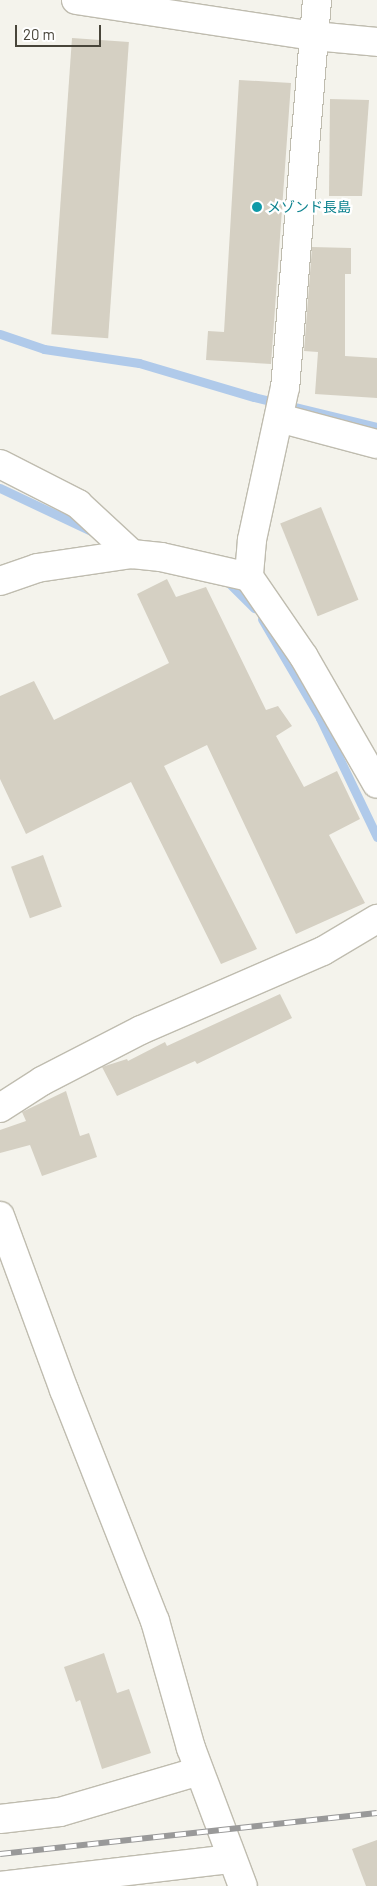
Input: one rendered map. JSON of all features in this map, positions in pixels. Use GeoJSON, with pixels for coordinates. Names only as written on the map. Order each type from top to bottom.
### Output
{"type":"FeatureCollection","features":[{"type":"Feature","properties":{"kind":"street"},"geometry":{"type":"LineString","coordinates":[[76,0],[314,36],[377,42]]}},
{"type":"Feature","properties":{"kind":"street"},"geometry":{"type":"LineString","coordinates":[[317,0],[285,386],[252,540],[249,578],[304,657],[377,784]]}},
{"type":"Feature","properties":{"kind":"street"},"geometry":{"type":"LineString","coordinates":[[279,418],[377,444]]}},
{"type":"Feature","properties":{"kind":"street"},"geometry":{"type":"LineString","coordinates":[[0,464],[78,504],[132,554]]}},
{"type":"Feature","properties":{"kind":"street"},"geometry":{"type":"LineString","coordinates":[[0,581],[37,568],[132,554],[161,557],[249,578]]}},
{"type":"Feature","properties":{"kind":"street"},"geometry":{"type":"LineString","coordinates":[[0,1108],[42,1081],[141,1030],[323,951],[377,920]]}},
{"type":"Feature","properties":{"kind":"street"},"geometry":{"type":"LineString","coordinates":[[0,1216],[64,1390],[155,1621],[199,1771],[231,1860],[243,1886]]}},
{"type":"Feature","properties":{"kind":"street"},"geometry":{"type":"LineString","coordinates":[[0,1819],[60,1812],[199,1771]]}},
{"type":"Feature","properties":{"kind":"street"},"geometry":{"type":"LineString","coordinates":[[0,1886],[231,1860]]}},
{"type":"Feature","properties":{"kind":"building"},"geometry":{"type":"Polygon","coordinates":[[[72,38],[129,42],[108,338],[51,334],[72,38]]]}},
{"type":"Feature","properties":{"kind":"building","name":"メゾンド長島"},"geometry":{"type":"Polygon","coordinates":[[[239,80],[291,83],[271,364],[206,360],[208,331],[224,332],[239,80]]]}},
{"type":"Feature","properties":{"kind":"building"},"geometry":{"type":"Polygon","coordinates":[[[330,99],[369,100],[362,196],[329,196],[330,99]]]}},
{"type":"Feature","properties":{"kind":"building"},"geometry":{"type":"Polygon","coordinates":[[[312,247],[351,248],[351,274],[345,274],[345,356],[377,358],[377,398],[315,394],[318,352],[304,351],[312,247]]]}},
{"type":"Feature","properties":{"kind":"building"},"geometry":{"type":"Polygon","coordinates":[[[321,507],[358,600],[318,616],[280,523],[321,507]]]}},
{"type":"Feature","properties":{"kind":"building"},"geometry":{"type":"Polygon","coordinates":[[[167,579],[176,597],[206,587],[266,710],[278,706],[292,726],[276,736],[304,787],[337,771],[360,819],[329,835],[365,903],[296,934],[207,745],[164,766],[257,949],[221,964],[131,782],[26,834],[0,779],[0,696],[34,681],[54,720],[169,663],[137,594],[167,579]]]}},
{"type":"Feature","properties":{"kind":"building"},"geometry":{"type":"Polygon","coordinates":[[[43,855],[62,907],[30,918],[11,867],[43,855]]]}},
{"type":"Feature","properties":{"kind":"building"},"geometry":{"type":"Polygon","coordinates":[[[280,994],[292,1018],[197,1064],[195,1061],[117,1096],[102,1067],[127,1059],[128,1061],[165,1042],[167,1046],[280,994]]]}},
{"type":"Feature","properties":{"kind":"building"},"geometry":{"type":"Polygon","coordinates":[[[66,1091],[80,1136],[89,1133],[97,1157],[42,1176],[30,1145],[0,1153],[0,1130],[26,1121],[22,1112],[66,1091]]]}},
{"type":"Feature","properties":{"kind":"building"},"geometry":{"type":"Polygon","coordinates":[[[104,1653],[117,1693],[129,1689],[151,1753],[102,1769],[80,1700],[76,1702],[64,1667],[104,1653]]]}},
{"type":"Feature","properties":{"kind":"building"},"geometry":{"type":"Polygon","coordinates":[[[377,1840],[377,1886],[366,1886],[352,1849],[377,1840]]]}},
{"type":"Feature","properties":{"kind":"waterway"},"geometry":{"type":"LineString","coordinates":[[0,334],[44,349],[139,363],[254,397],[377,427]]}},
{"type":"Feature","properties":{"kind":"waterway"},"geometry":{"type":"LineString","coordinates":[[0,488],[93,532]]}},
{"type":"Feature","properties":{"kind":"waterway"},"geometry":{"type":"LineString","coordinates":[[228,582],[254,608]]}},
{"type":"Feature","properties":{"kind":"waterway"},"geometry":{"type":"LineString","coordinates":[[262,619],[320,718],[377,837]]}},
{"type":"Feature","properties":{"kind":"railway"},"geometry":{"type":"LineString","coordinates":[[0,1854],[377,1813]]}},
{"type":"Feature","properties":{"kind":"place","name":"メゾンド長島"},"geometry":{"type":"Point","coordinates":[257,207]}}]}
